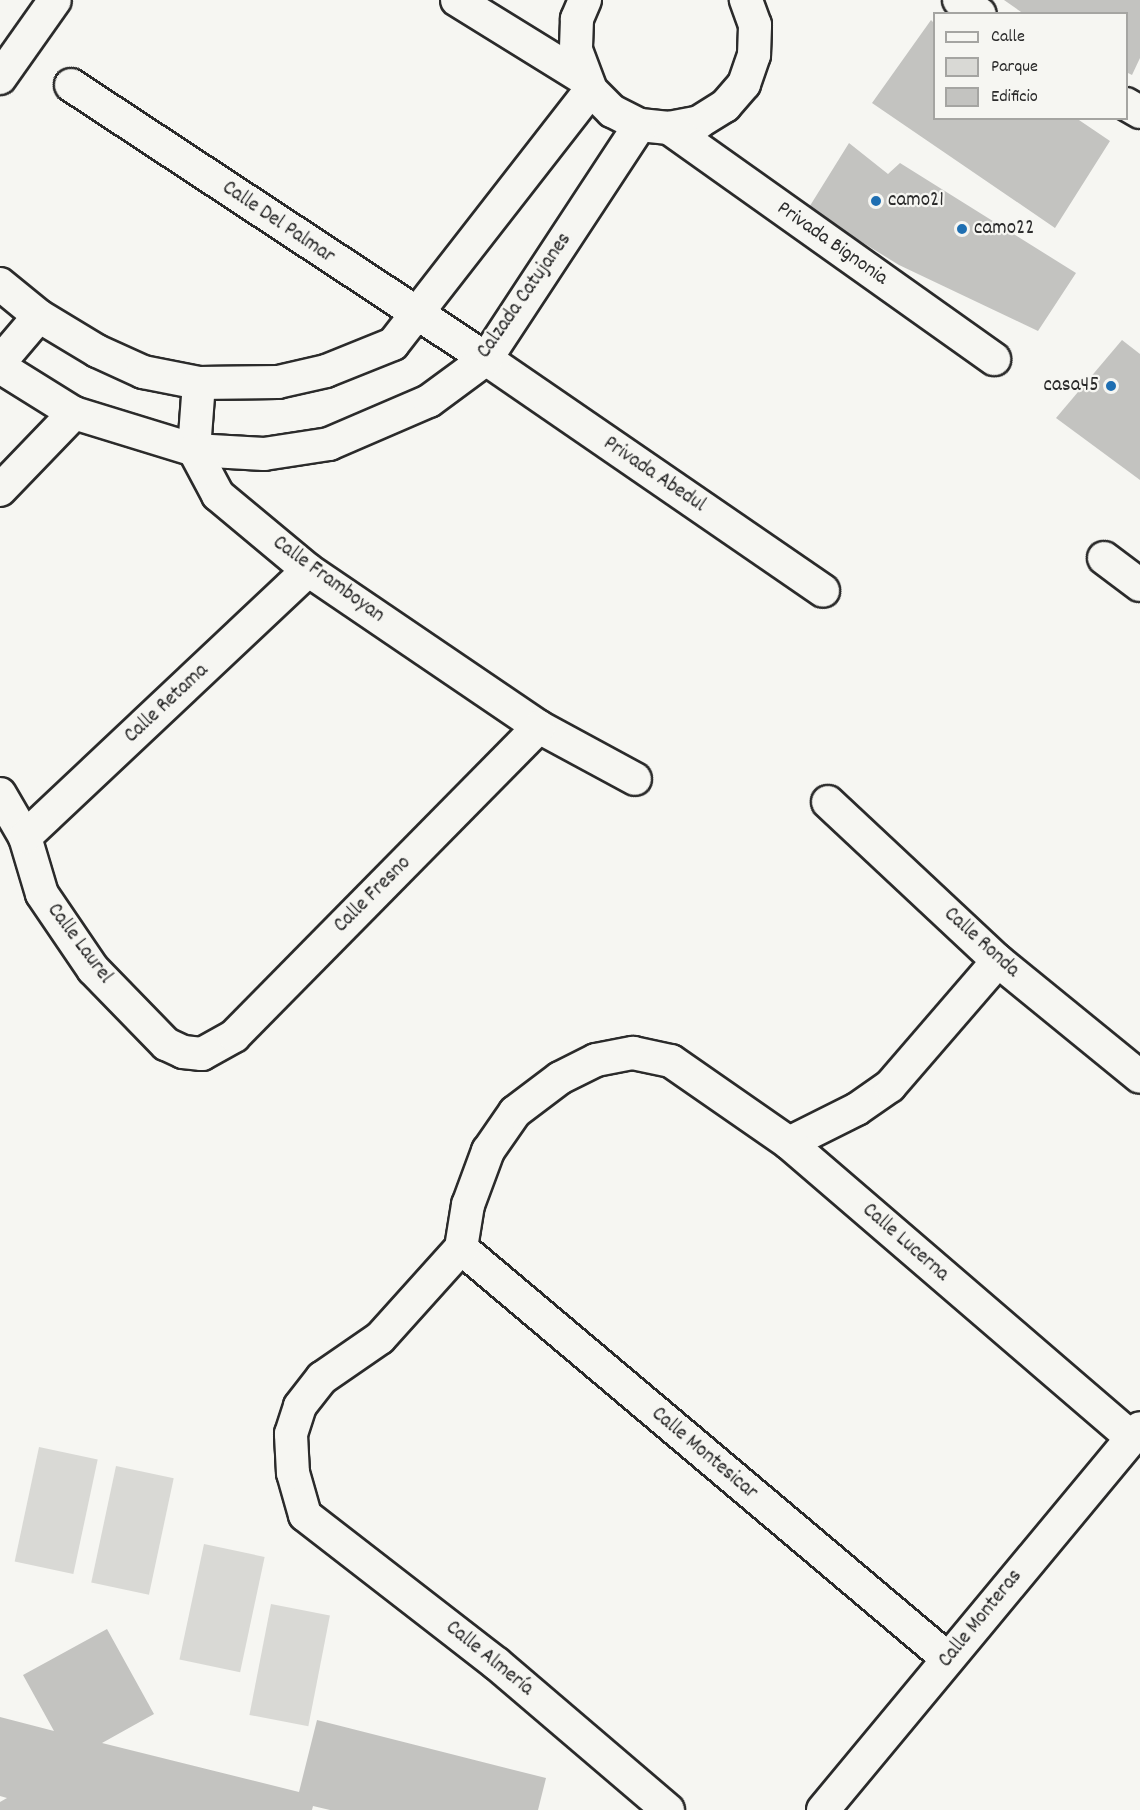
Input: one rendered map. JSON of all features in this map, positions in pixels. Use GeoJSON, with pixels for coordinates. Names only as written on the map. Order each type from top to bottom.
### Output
{"type":"FeatureCollection","features":[{"type":"Feature","properties":{"kind":"street"},"geometry":{"type":"LineString","coordinates":[[0,78],[55,0]]}},
{"type":"Feature","properties":{"kind":"street"},"geometry":{"type":"LineString","coordinates":[[457,0],[588,84]]}},
{"type":"Feature","properties":{"kind":"street"},"geometry":{"type":"LineString","coordinates":[[585,0],[578,19],[576,50],[588,84]]}},
{"type":"Feature","properties":{"kind":"street"},"geometry":{"type":"LineString","coordinates":[[655,127],[699,122],[724,106],[744,84],[754,56],[754,25],[746,0]]}},
{"type":"Feature","properties":{"kind":"street"},"geometry":{"type":"LineString","coordinates":[[958,0],[977,12]]}},
{"type":"Feature","properties":{"kind":"street"},"geometry":{"type":"LineString","coordinates":[[0,284],[39,316],[97,351],[143,372],[199,383],[278,382],[326,371],[393,344],[417,316],[588,84]]}},
{"type":"Feature","properties":{"kind":"street","name":"Privada Bignonia"},"geometry":{"type":"LineString","coordinates":[[588,84],[612,111],[655,127],[994,359]]}},
{"type":"Feature","properties":{"kind":"street","name":"Calle Del Palmar"},"geometry":{"type":"LineString","coordinates":[[71,85],[417,316],[486,359]]}},
{"type":"Feature","properties":{"kind":"street","name":"Calzada Catujanes"},"geometry":{"type":"LineString","coordinates":[[0,367],[74,413],[194,450],[264,454],[329,444],[429,402],[486,359],[655,127]]}},
{"type":"Feature","properties":{"kind":"street"},"geometry":{"type":"LineString","coordinates":[[0,362],[39,316]]}},
{"type":"Feature","properties":{"kind":"street","name":"Privada Abedul"},"geometry":{"type":"LineString","coordinates":[[486,359],[823,591]]}},
{"type":"Feature","properties":{"kind":"street","name":"Calle Framboyan"},"geometry":{"type":"LineString","coordinates":[[199,383],[194,450],[202,472],[218,495],[308,570],[539,727],[635,779]]}},
{"type":"Feature","properties":{"kind":"street"},"geometry":{"type":"LineString","coordinates":[[0,490],[74,413]]}},
{"type":"Feature","properties":{"kind":"street"},"geometry":{"type":"LineString","coordinates":[[1104,558],[1140,585]]}},
{"type":"Feature","properties":{"kind":"street","name":"Calle Retama"},"geometry":{"type":"LineString","coordinates":[[25,837],[308,570]]}},
{"type":"Feature","properties":{"kind":"street","name":"Calle Fresno"},"geometry":{"type":"LineString","coordinates":[[202,1054],[234,1036],[539,727]]}},
{"type":"Feature","properties":{"kind":"street","name":"Calle Laurel"},"geometry":{"type":"LineString","coordinates":[[0,794],[25,837],[42,894],[93,969],[166,1044],[183,1053],[202,1054]]}},
{"type":"Feature","properties":{"kind":"street","name":"Calle Ronda"},"geometry":{"type":"LineString","coordinates":[[828,802],[998,961],[1140,1077]]}},
{"type":"Feature","properties":{"kind":"street"},"geometry":{"type":"LineString","coordinates":[[789,1143],[857,1109],[890,1086],[998,961]]}},
{"type":"Feature","properties":{"kind":"street","name":"Calle Lucerna"},"geometry":{"type":"LineString","coordinates":[[461,1248],[468,1205],[488,1151],[515,1112],[560,1078],[596,1060],[633,1053],[671,1061],[789,1143],[1135,1432]]}},
{"type":"Feature","properties":{"kind":"street","name":"Calle Almería"},"geometry":{"type":"LineString","coordinates":[[461,1248],[380,1338],[322,1378],[300,1406],[291,1434],[293,1473],[305,1515],[497,1664],[668,1810]]}},
{"type":"Feature","properties":{"kind":"street","name":"Calle Montesicar"},"geometry":{"type":"LineString","coordinates":[[461,1248],[948,1659]]}},
{"type":"Feature","properties":{"kind":"street","name":"Calle Monteras"},"geometry":{"type":"LineString","coordinates":[[823,1810],[1135,1432]]}},
{"type":"Feature","properties":{"kind":"green space"},"geometry":{"type":"Polygon","coordinates":[[[39,1447],[98,1459],[73,1574],[15,1561],[39,1447]]]}},
{"type":"Feature","properties":{"kind":"green space"},"geometry":{"type":"Polygon","coordinates":[[[116,1466],[174,1478],[149,1595],[91,1582],[116,1466]]]}},
{"type":"Feature","properties":{"kind":"green space"},"geometry":{"type":"Polygon","coordinates":[[[204,1544],[265,1557],[240,1672],[179,1659],[204,1544]]]}},
{"type":"Feature","properties":{"kind":"green space"},"geometry":{"type":"Polygon","coordinates":[[[271,1604],[330,1615],[308,1726],[249,1715],[271,1604]]]}},
{"type":"Feature","properties":{"kind":"building"},"geometry":{"type":"Polygon","coordinates":[[[1004,0],[1140,0],[1140,58],[1132,75],[1128,73],[1128,12],[1021,12],[1004,0]]]}},
{"type":"Feature","properties":{"kind":"building"},"geometry":{"type":"Polygon","coordinates":[[[931,20],[933,22],[933,120],[1079,120],[1110,141],[1055,228],[872,103],[931,20]]]}},
{"type":"Feature","properties":{"kind":"building"},"geometry":{"type":"Polygon","coordinates":[[[849,143],[888,174],[900,163],[1076,273],[1038,331],[899,265],[808,209],[849,143]]]}},
{"type":"Feature","properties":{"kind":"building","name":"casa45"},"geometry":{"type":"Polygon","coordinates":[[[1122,340],[1140,354],[1140,480],[1056,418],[1122,340]]]}},
{"type":"Feature","properties":{"kind":"building"},"geometry":{"type":"Polygon","coordinates":[[[107,1629],[154,1714],[102,1743],[299,1792],[317,1720],[546,1778],[538,1810],[330,1810],[313,1806],[312,1810],[0,1810],[0,1802],[7,1798],[0,1796],[0,1717],[54,1731],[23,1675],[107,1629]]]}},
{"type":"Feature","properties":{"kind":"place","name":"camo21"},"geometry":{"type":"Point","coordinates":[876,201]}},
{"type":"Feature","properties":{"kind":"place","name":"camo22"},"geometry":{"type":"Point","coordinates":[962,229]}},
{"type":"Feature","properties":{"kind":"place","name":"casa45"},"geometry":{"type":"Point","coordinates":[1111,386]}}]}
